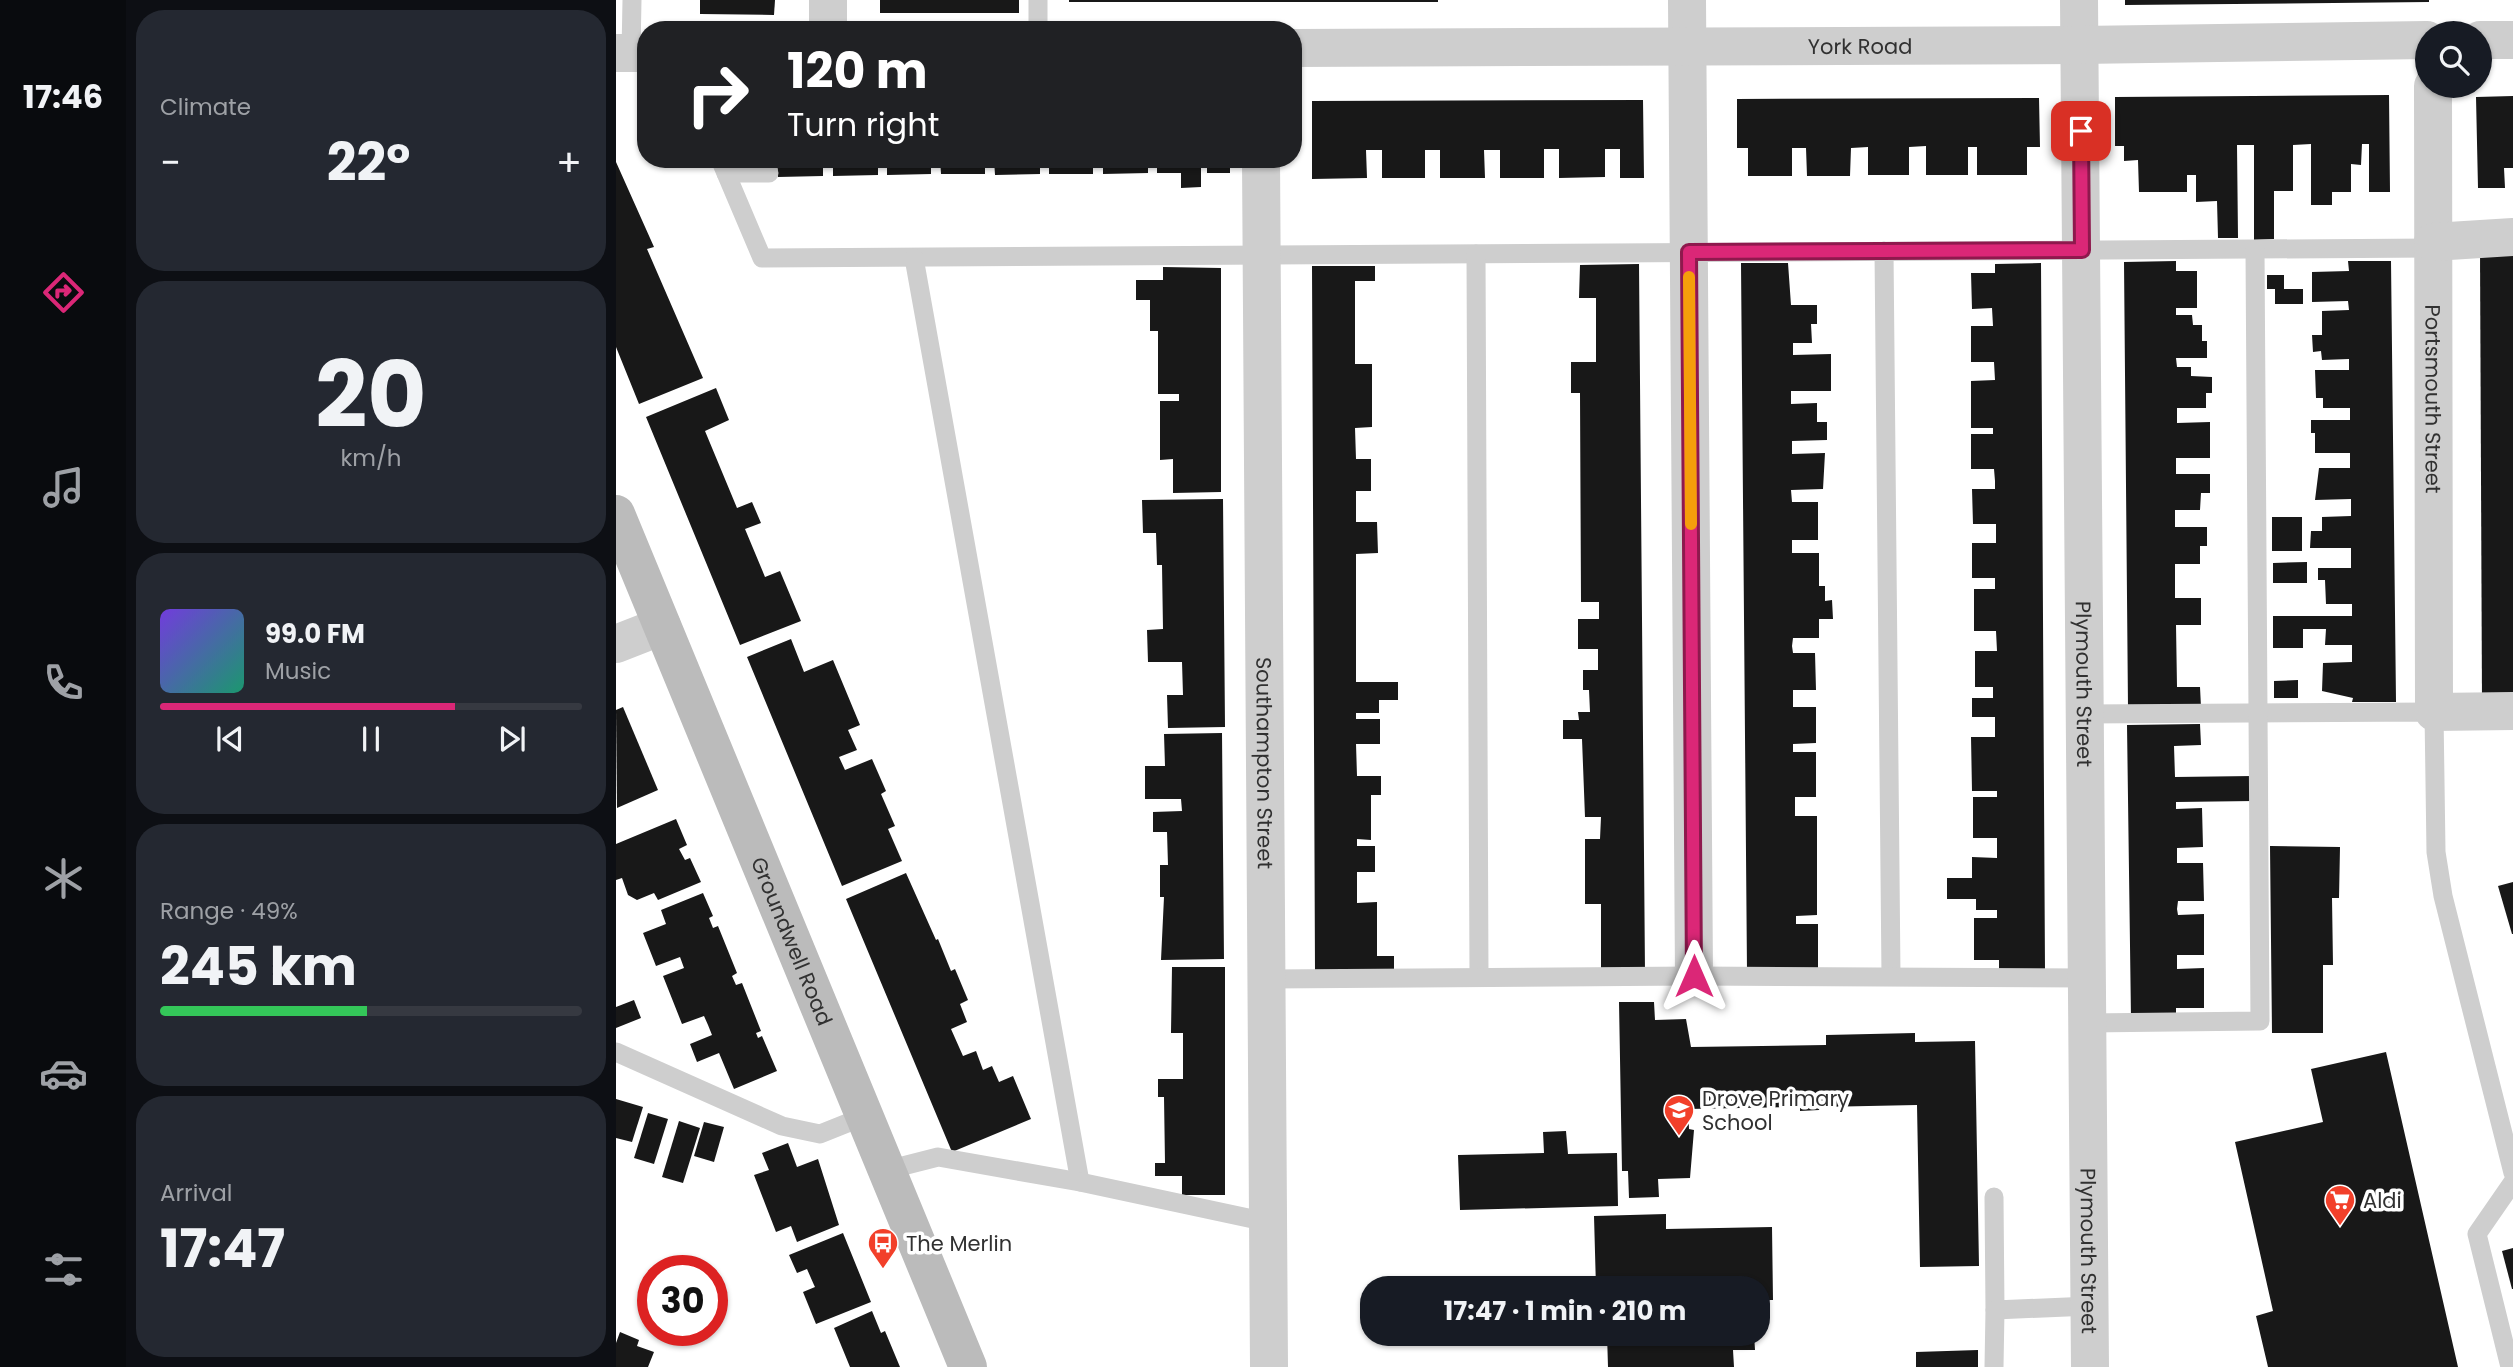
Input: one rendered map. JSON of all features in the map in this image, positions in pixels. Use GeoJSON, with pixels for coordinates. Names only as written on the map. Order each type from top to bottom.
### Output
{"type":"FeatureCollection","features":[{"type":"Feature","properties":{"kind":"street"},"geometry":{"type":"LineString","coordinates":[[828,0],[828,21]]}},
{"type":"Feature","properties":{"kind":"street"},"geometry":{"type":"LineString","coordinates":[[1687,0],[1694,976]]}},
{"type":"Feature","properties":{"kind":"street","name":"Plymouth Street"},"geometry":{"type":"LineString","coordinates":[[2079,0],[2090,1367]]}},
{"type":"Feature","properties":{"kind":"street","name":"York Road"},"geometry":{"type":"LineString","coordinates":[[1302,48],[2080,46],[2415,40]]}},
{"type":"Feature","properties":{"kind":"street"},"geometry":{"type":"LineString","coordinates":[[2492,40],[2513,40]]}},
{"type":"Feature","properties":{"kind":"street","name":"Portsmouth Street"},"geometry":{"type":"LineString","coordinates":[[2432,98],[2434,712]]}},
{"type":"Feature","properties":{"kind":"street","name":"Southampton Street"},"geometry":{"type":"LineString","coordinates":[[1261,168],[1269,1367]]}},
{"type":"Feature","properties":{"kind":"street"},"geometry":{"type":"LineString","coordinates":[[2433,245],[2513,237]]}},
{"type":"Feature","properties":{"kind":"street","name":"Groundwell Road"},"geometry":{"type":"LineString","coordinates":[[616,513],[968,1367]]}},
{"type":"Feature","properties":{"kind":"street"},"geometry":{"type":"LineString","coordinates":[[616,644],[662,626]]}},
{"type":"Feature","properties":{"kind":"street"},"geometry":{"type":"LineString","coordinates":[[2434,712],[2513,711]]}},
{"type":"Feature","properties":{"kind":"lane"},"geometry":{"type":"LineString","coordinates":[[631,53],[632,0]]}},
{"type":"Feature","properties":{"kind":"lane"},"geometry":{"type":"LineString","coordinates":[[1038,0],[1038,21]]}},
{"type":"Feature","properties":{"kind":"lane"},"geometry":{"type":"LineString","coordinates":[[724,168],[762,258],[2255,250],[2433,245]]}},
{"type":"Feature","properties":{"kind":"lane"},"geometry":{"type":"LineString","coordinates":[[736,168],[769,173]]}},
{"type":"Feature","properties":{"kind":"lane"},"geometry":{"type":"LineString","coordinates":[[2088,1023],[2260,1021],[2255,250]]}},
{"type":"Feature","properties":{"kind":"lane"},"geometry":{"type":"LineString","coordinates":[[1884,251],[1891,976]]}},
{"type":"Feature","properties":{"kind":"lane"},"geometry":{"type":"LineString","coordinates":[[1476,254],[1479,977]]}},
{"type":"Feature","properties":{"kind":"lane"},"geometry":{"type":"LineString","coordinates":[[914,258],[1080,1182]]}},
{"type":"Feature","properties":{"kind":"lane"},"geometry":{"type":"LineString","coordinates":[[2085,714],[2434,712],[2439,872],[2506,1108],[2513,1173]]}},
{"type":"Feature","properties":{"kind":"lane"},"geometry":{"type":"LineString","coordinates":[[1266,979],[1694,976],[2087,978]]}},
{"type":"Feature","properties":{"kind":"lane"},"geometry":{"type":"LineString","coordinates":[[616,1052],[755,1116],[804,1132],[827,1132],[865,1116]]}},
{"type":"Feature","properties":{"kind":"lane"},"geometry":{"type":"LineString","coordinates":[[887,1170],[938,1157],[1080,1182],[1267,1222]]}},
{"type":"Feature","properties":{"kind":"lane"},"geometry":{"type":"LineString","coordinates":[[2510,1367],[2477,1234],[2513,1182]]}},
{"type":"Feature","properties":{"kind":"lane"},"geometry":{"type":"LineString","coordinates":[[1994,1197],[1994,1367]]}},
{"type":"Feature","properties":{"kind":"lane"},"geometry":{"type":"LineString","coordinates":[[1995,1310],[2090,1306]]}},
{"type":"Feature","properties":{"kind":"building"},"geometry":{"type":"Polygon","coordinates":[[[700,0],[775,0],[774,15],[700,14],[700,0]]]}},
{"type":"Feature","properties":{"kind":"building"},"geometry":{"type":"Polygon","coordinates":[[[880,0],[1019,0],[1019,13],[880,13],[880,0]]]}},
{"type":"Feature","properties":{"kind":"building"},"geometry":{"type":"Polygon","coordinates":[[[1438,0],[1438,2],[1069,2],[1438,0]]]}},
{"type":"Feature","properties":{"kind":"building"},"geometry":{"type":"Polygon","coordinates":[[[2125,0],[2429,0],[2429,2],[2125,5],[2125,0]]]}},
{"type":"Feature","properties":{"kind":"building"},"geometry":{"type":"Polygon","coordinates":[[[2389,95],[2390,192],[2369,192],[2369,144],[2362,144],[2361,165],[2351,164],[2351,192],[2332,192],[2332,205],[2311,205],[2311,144],[2293,145],[2293,191],[2274,191],[2274,239],[2254,240],[2254,145],[2237,145],[2238,238],[2218,238],[2217,201],[2196,202],[2196,175],[2187,175],[2187,192],[2139,192],[2138,160],[2124,161],[2124,146],[2115,146],[2115,97],[2389,95]]]}},
{"type":"Feature","properties":{"kind":"building"},"geometry":{"type":"Polygon","coordinates":[[[2513,96],[2513,168],[2504,168],[2505,188],[2478,188],[2476,98],[2513,96]]]}},
{"type":"Feature","properties":{"kind":"building"},"geometry":{"type":"Polygon","coordinates":[[[2039,98],[2040,147],[2027,147],[2027,175],[1977,175],[1977,147],[1968,147],[1968,175],[1926,175],[1926,146],[1909,147],[1909,175],[1868,175],[1868,147],[1851,148],[1850,176],[1807,176],[1806,148],[1792,148],[1792,176],[1748,176],[1748,148],[1737,148],[1737,99],[2039,98]]]}},
{"type":"Feature","properties":{"kind":"building"},"geometry":{"type":"Polygon","coordinates":[[[1643,100],[1644,178],[1620,178],[1620,149],[1605,149],[1605,177],[1559,178],[1559,149],[1544,149],[1544,178],[1500,178],[1500,150],[1484,150],[1485,178],[1440,178],[1440,150],[1425,150],[1425,178],[1382,178],[1382,150],[1366,150],[1367,178],[1312,179],[1312,101],[1643,100]]]}},
{"type":"Feature","properties":{"kind":"building"},"geometry":{"type":"Polygon","coordinates":[[[616,162],[654,247],[647,249],[703,378],[639,404],[616,347],[616,162]]]}},
{"type":"Feature","properties":{"kind":"building"},"geometry":{"type":"Polygon","coordinates":[[[778,168],[823,168],[823,176],[778,177],[778,168]]]}},
{"type":"Feature","properties":{"kind":"building"},"geometry":{"type":"Polygon","coordinates":[[[833,168],[878,168],[878,175],[833,176],[833,168]]]}},
{"type":"Feature","properties":{"kind":"building"},"geometry":{"type":"Polygon","coordinates":[[[887,168],[931,168],[931,174],[887,175],[887,168]]]}},
{"type":"Feature","properties":{"kind":"building"},"geometry":{"type":"Polygon","coordinates":[[[941,168],[985,168],[985,174],[941,174],[941,168]]]}},
{"type":"Feature","properties":{"kind":"building"},"geometry":{"type":"Polygon","coordinates":[[[995,168],[1040,168],[1040,174],[995,175],[995,168]]]}},
{"type":"Feature","properties":{"kind":"building"},"geometry":{"type":"Polygon","coordinates":[[[1049,168],[1093,168],[1093,174],[1049,174],[1049,168]]]}},
{"type":"Feature","properties":{"kind":"building"},"geometry":{"type":"Polygon","coordinates":[[[1103,168],[1148,168],[1148,173],[1103,174],[1103,168]]]}},
{"type":"Feature","properties":{"kind":"building"},"geometry":{"type":"Polygon","coordinates":[[[1157,168],[1201,168],[1201,187],[1181,188],[1181,173],[1157,173],[1157,168]]]}},
{"type":"Feature","properties":{"kind":"building"},"geometry":{"type":"Polygon","coordinates":[[[1207,168],[1230,168],[1230,173],[1207,173],[1207,168]]]}},
{"type":"Feature","properties":{"kind":"building"},"geometry":{"type":"Polygon","coordinates":[[[2480,251],[2513,251],[2513,702],[2482,703],[2480,251]]]}},
{"type":"Feature","properties":{"kind":"building"},"geometry":{"type":"Polygon","coordinates":[[[2176,261],[2176,271],[2197,271],[2197,308],[2176,308],[2176,315],[2192,315],[2193,325],[2202,325],[2202,341],[2207,341],[2207,358],[2176,358],[2177,367],[2191,367],[2191,376],[2212,377],[2212,393],[2206,393],[2206,408],[2177,408],[2177,423],[2210,422],[2210,458],[2176,458],[2176,474],[2210,474],[2210,493],[2201,493],[2200,510],[2175,510],[2175,527],[2207,527],[2207,546],[2200,546],[2200,564],[2175,564],[2175,598],[2201,598],[2201,625],[2176,625],[2177,687],[2200,687],[2201,707],[2128,708],[2124,262],[2176,261]]]}},
{"type":"Feature","properties":{"kind":"building"},"geometry":{"type":"Polygon","coordinates":[[[2348,261],[2391,261],[2396,702],[2352,702],[2353,698],[2322,691],[2323,663],[2352,662],[2352,645],[2325,645],[2326,629],[2303,629],[2303,648],[2273,648],[2273,616],[2352,616],[2352,604],[2326,604],[2325,580],[2318,580],[2318,568],[2351,568],[2351,548],[2310,548],[2311,531],[2322,531],[2322,517],[2351,516],[2351,499],[2315,500],[2319,468],[2350,468],[2350,453],[2315,453],[2315,433],[2311,433],[2311,420],[2350,420],[2350,408],[2323,408],[2323,398],[2316,398],[2315,370],[2349,370],[2349,359],[2322,360],[2321,351],[2313,352],[2312,335],[2322,335],[2322,311],[2349,310],[2348,301],[2312,302],[2312,272],[2349,271],[2348,261]]]}},
{"type":"Feature","properties":{"kind":"building"},"geometry":{"type":"Polygon","coordinates":[[[1741,263],[1788,263],[1791,305],[1817,305],[1817,324],[1811,324],[1812,343],[1793,343],[1793,355],[1831,354],[1831,391],[1791,391],[1791,404],[1817,403],[1817,422],[1827,422],[1827,440],[1792,441],[1792,454],[1825,453],[1823,489],[1791,490],[1792,502],[1818,502],[1818,540],[1792,540],[1792,553],[1819,553],[1819,586],[1825,586],[1825,601],[1832,600],[1833,619],[1819,619],[1819,638],[1793,638],[1792,646],[1793,653],[1815,653],[1816,690],[1793,690],[1793,707],[1816,707],[1816,743],[1793,744],[1793,752],[1816,752],[1816,797],[1795,797],[1795,816],[1817,816],[1817,915],[1796,916],[1796,924],[1818,924],[1818,971],[1747,971],[1741,263]]]}},
{"type":"Feature","properties":{"kind":"building"},"geometry":{"type":"Polygon","coordinates":[[[2041,263],[2045,972],[1999,972],[1999,960],[1974,960],[1974,918],[1997,918],[1997,910],[1976,910],[1976,899],[1947,899],[1947,878],[1972,878],[1972,857],[1997,858],[1997,838],[1973,838],[1973,797],[1997,797],[1997,791],[1972,791],[1971,737],[1995,737],[1995,717],[1972,717],[1972,698],[1993,698],[1993,687],[1975,687],[1975,651],[1997,651],[1996,631],[1974,631],[1974,589],[1995,589],[1995,578],[1972,578],[1972,543],[1996,543],[1996,524],[1973,524],[1972,489],[1995,489],[1995,481],[1994,469],[1971,469],[1971,434],[1993,434],[1993,428],[1971,428],[1971,381],[1995,380],[1994,362],[1971,362],[1971,326],[1993,326],[1992,308],[1972,309],[1971,273],[1995,273],[1995,264],[2041,263]]]}},
{"type":"Feature","properties":{"kind":"building"},"geometry":{"type":"Polygon","coordinates":[[[1639,264],[1645,973],[1601,974],[1601,904],[1585,904],[1585,839],[1600,839],[1601,817],[1585,817],[1582,739],[1563,739],[1563,720],[1579,720],[1578,712],[1590,712],[1589,690],[1583,690],[1583,670],[1598,670],[1598,649],[1578,649],[1578,619],[1599,619],[1599,602],[1581,602],[1580,393],[1571,393],[1571,362],[1596,362],[1596,298],[1579,298],[1580,265],[1639,264]]]}},
{"type":"Feature","properties":{"kind":"building"},"geometry":{"type":"Polygon","coordinates":[[[1312,266],[1375,266],[1375,281],[1355,281],[1355,364],[1372,364],[1372,427],[1355,428],[1356,459],[1371,459],[1371,491],[1356,491],[1356,522],[1377,522],[1378,553],[1356,554],[1356,682],[1398,682],[1398,700],[1379,700],[1379,713],[1356,713],[1356,719],[1380,719],[1380,744],[1356,744],[1357,776],[1381,776],[1381,795],[1371,795],[1371,840],[1357,839],[1357,846],[1375,846],[1375,872],[1357,872],[1357,903],[1377,902],[1377,956],[1394,956],[1394,971],[1315,972],[1312,266]]]}},
{"type":"Feature","properties":{"kind":"building"},"geometry":{"type":"Polygon","coordinates":[[[1163,267],[1221,268],[1221,492],[1173,493],[1173,459],[1160,460],[1160,401],[1179,401],[1179,394],[1158,394],[1158,331],[1150,331],[1150,300],[1136,300],[1136,280],[1163,280],[1163,267]]]}},
{"type":"Feature","properties":{"kind":"building"},"geometry":{"type":"Polygon","coordinates":[[[2267,275],[2284,275],[2284,289],[2303,289],[2303,304],[2275,304],[2275,289],[2267,289],[2267,275]]]}},
{"type":"Feature","properties":{"kind":"building"},"geometry":{"type":"Polygon","coordinates":[[[716,388],[729,420],[705,431],[737,508],[752,502],[761,523],[745,529],[765,577],[780,571],[801,621],[740,645],[646,417],[716,388]]]}},
{"type":"Feature","properties":{"kind":"building"},"geometry":{"type":"Polygon","coordinates":[[[1223,499],[1225,727],[1168,728],[1167,695],[1183,695],[1182,662],[1148,662],[1147,630],[1163,629],[1162,565],[1157,565],[1156,533],[1143,533],[1142,500],[1223,499]]]}},
{"type":"Feature","properties":{"kind":"building"},"geometry":{"type":"Polygon","coordinates":[[[2272,517],[2302,517],[2302,551],[2272,551],[2272,517]]]}},
{"type":"Feature","properties":{"kind":"building"},"geometry":{"type":"Polygon","coordinates":[[[2307,562],[2307,583],[2273,583],[2273,563],[2307,562]]]}},
{"type":"Feature","properties":{"kind":"building"},"geometry":{"type":"Polygon","coordinates":[[[791,639],[804,672],[833,660],[860,725],[848,730],[857,750],[839,757],[845,770],[872,759],[886,791],[881,794],[895,826],[888,829],[902,861],[842,886],[747,657],[791,639]]]}},
{"type":"Feature","properties":{"kind":"building"},"geometry":{"type":"Polygon","coordinates":[[[2298,680],[2298,698],[2274,698],[2274,681],[2298,680]]]}},
{"type":"Feature","properties":{"kind":"building"},"geometry":{"type":"Polygon","coordinates":[[[623,707],[658,790],[617,808],[616,710],[623,707]]]}},
{"type":"Feature","properties":{"kind":"building"},"geometry":{"type":"Polygon","coordinates":[[[2200,724],[2201,745],[2174,746],[2175,777],[2253,776],[2254,801],[2176,802],[2176,809],[2202,808],[2203,847],[2177,848],[2177,863],[2203,863],[2204,901],[2178,901],[2177,909],[2178,915],[2204,914],[2204,955],[2177,955],[2177,969],[2204,968],[2204,1008],[2176,1008],[2176,1017],[2131,1018],[2127,725],[2200,724]]]}},
{"type":"Feature","properties":{"kind":"building"},"geometry":{"type":"Polygon","coordinates":[[[1222,733],[1224,959],[1161,960],[1164,897],[1160,897],[1160,865],[1168,865],[1167,832],[1153,832],[1153,812],[1182,811],[1181,799],[1145,799],[1145,766],[1165,766],[1164,734],[1222,733]]]}},
{"type":"Feature","properties":{"kind":"building"},"geometry":{"type":"Polygon","coordinates":[[[676,819],[687,845],[679,849],[685,860],[690,858],[701,882],[658,900],[654,893],[637,900],[628,895],[622,878],[616,880],[616,844],[676,819]]]}},
{"type":"Feature","properties":{"kind":"building"},"geometry":{"type":"Polygon","coordinates":[[[2270,846],[2340,847],[2339,898],[2332,898],[2333,965],[2323,965],[2323,1033],[2272,1033],[2270,846]]]}},
{"type":"Feature","properties":{"kind":"building"},"geometry":{"type":"Polygon","coordinates":[[[906,873],[951,971],[955,969],[968,1000],[960,1004],[967,1022],[951,1029],[963,1056],[976,1051],[983,1070],[992,1066],[999,1082],[1013,1076],[1031,1119],[952,1152],[846,899],[906,873]]]}},
{"type":"Feature","properties":{"kind":"building"},"geometry":{"type":"Polygon","coordinates":[[[2513,882],[2513,934],[2512,934],[2498,886],[2513,882]]]}},
{"type":"Feature","properties":{"kind":"building"},"geometry":{"type":"Polygon","coordinates":[[[703,893],[713,916],[709,918],[713,928],[718,926],[737,973],[732,976],[736,985],[742,983],[761,1031],[756,1033],[758,1038],[762,1036],[777,1071],[734,1089],[719,1053],[697,1062],[690,1044],[712,1035],[704,1016],[682,1024],[663,976],[684,968],[680,957],[656,966],[643,933],[666,924],[661,910],[703,893]]]}},
{"type":"Feature","properties":{"kind":"building"},"geometry":{"type":"Polygon","coordinates":[[[1172,967],[1225,967],[1225,1195],[1182,1195],[1182,1176],[1155,1176],[1155,1163],[1165,1163],[1164,1097],[1158,1097],[1158,1079],[1183,1079],[1183,1033],[1171,1033],[1172,967]]]}},
{"type":"Feature","properties":{"kind":"building"},"geometry":{"type":"Polygon","coordinates":[[[634,1000],[641,1018],[616,1028],[616,1007],[634,1000]]]}},
{"type":"Feature","properties":{"kind":"building"},"geometry":{"type":"Polygon","coordinates":[[[1619,1002],[1654,1002],[1655,1020],[1686,1019],[1691,1047],[1826,1045],[1826,1035],[1915,1033],[1915,1042],[1975,1041],[1979,1266],[1920,1267],[1917,1105],[1820,1107],[1819,1110],[1800,1111],[1800,1107],[1688,1109],[1689,1129],[1694,1130],[1690,1178],[1658,1179],[1659,1197],[1629,1198],[1628,1171],[1622,1171],[1619,1002]]]}},
{"type":"Feature","properties":{"kind":"building","name":"Aldi"},"geometry":{"type":"Polygon","coordinates":[[[2386,1052],[2458,1367],[2268,1367],[2256,1316],[2273,1311],[2235,1142],[2323,1122],[2311,1069],[2386,1052]]]}},
{"type":"Feature","properties":{"kind":"building"},"geometry":{"type":"Polygon","coordinates":[[[616,1099],[643,1107],[632,1142],[616,1138],[616,1099]]]}},
{"type":"Feature","properties":{"kind":"building"},"geometry":{"type":"Polygon","coordinates":[[[648,1113],[668,1119],[654,1164],[634,1158],[648,1113]]]}},
{"type":"Feature","properties":{"kind":"building"},"geometry":{"type":"Polygon","coordinates":[[[679,1121],[700,1128],[683,1183],[662,1177],[679,1121]]]}},
{"type":"Feature","properties":{"kind":"building"},"geometry":{"type":"Polygon","coordinates":[[[704,1122],[724,1127],[714,1162],[694,1156],[704,1122]]]}},
{"type":"Feature","properties":{"kind":"building"},"geometry":{"type":"Polygon","coordinates":[[[1566,1131],[1568,1154],[1617,1153],[1618,1206],[1460,1210],[1458,1155],[1544,1153],[1543,1132],[1566,1131]]]}},
{"type":"Feature","properties":{"kind":"building"},"geometry":{"type":"Polygon","coordinates":[[[788,1143],[797,1167],[818,1159],[839,1225],[797,1242],[791,1226],[776,1232],[754,1175],[769,1170],[762,1153],[788,1143]]]}},
{"type":"Feature","properties":{"kind":"building"},"geometry":{"type":"Polygon","coordinates":[[[1666,1214],[1666,1229],[1772,1227],[1773,1300],[1770,1300],[1770,1276],[1596,1276],[1594,1216],[1666,1214]]]}},
{"type":"Feature","properties":{"kind":"building"},"geometry":{"type":"Polygon","coordinates":[[[843,1233],[871,1302],[816,1324],[803,1292],[815,1287],[807,1269],[797,1273],[789,1255],[843,1233]]]}},
{"type":"Feature","properties":{"kind":"building"},"geometry":{"type":"Polygon","coordinates":[[[2513,1248],[2513,1289],[2512,1289],[2502,1251],[2513,1248]]]}},
{"type":"Feature","properties":{"kind":"building"},"geometry":{"type":"Polygon","coordinates":[[[872,1311],[881,1333],[885,1331],[900,1367],[850,1367],[834,1328],[872,1311]]]}},
{"type":"Feature","properties":{"kind":"building"},"geometry":{"type":"Polygon","coordinates":[[[620,1332],[637,1339],[637,1346],[654,1352],[648,1367],[616,1367],[616,1343],[620,1332]]]}},
{"type":"Feature","properties":{"kind":"building"},"geometry":{"type":"Polygon","coordinates":[[[1607,1346],[1755,1346],[1755,1350],[1733,1350],[1734,1367],[1608,1367],[1607,1346]]]}},
{"type":"Feature","properties":{"kind":"building"},"geometry":{"type":"Polygon","coordinates":[[[1978,1350],[1978,1367],[1916,1367],[1916,1352],[1978,1350]]]}},
{"type":"Feature","properties":{"kind":"slow traffic"},"geometry":{"type":"LineString","coordinates":[[1689,277],[1691,524]]}},
{"type":"Feature","properties":{"kind":"place","name":"Drove Primary School"},"geometry":{"type":"Point","coordinates":[1679,1137]}},
{"type":"Feature","properties":{"kind":"place","name":"Aldi"},"geometry":{"type":"Point","coordinates":[2340,1227]}},
{"type":"Feature","properties":{"kind":"place","name":"The Merlin"},"geometry":{"type":"Point","coordinates":[883,1270]}},
{"type":"Feature","properties":{"kind":"route"},"geometry":{"type":"LineString","coordinates":[[1694,976],[1689,252],[2082,250],[2081,131]]}}]}
